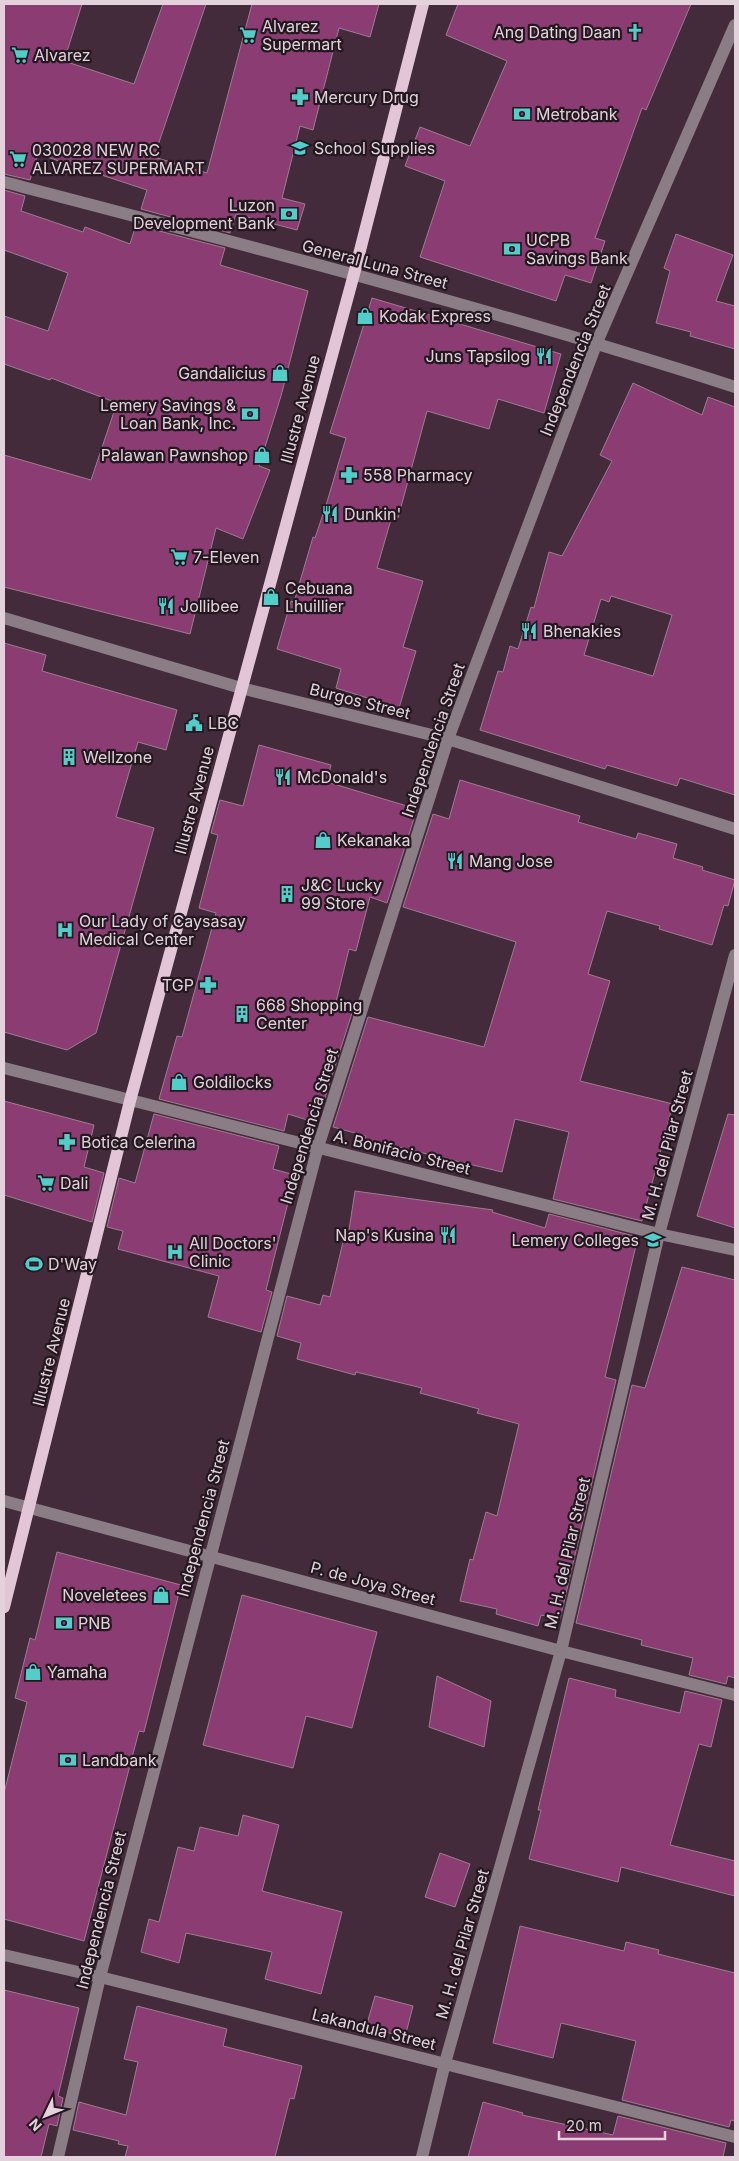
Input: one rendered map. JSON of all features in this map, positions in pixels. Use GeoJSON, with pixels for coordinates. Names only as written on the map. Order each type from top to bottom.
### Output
{"type":"FeatureCollection","features":[{"type":"Feature","properties":{"kind":"main road","name":"Illustre Avenue"},"geometry":{"type":"LineString","coordinates":[[4,1607],[130,1101],[354,274],[423,4]]}},
{"type":"Feature","properties":{"kind":"street","name":"Independencia Street"},"geometry":{"type":"LineString","coordinates":[[58,2157],[100,1977],[318,1147],[448,739],[597,342],[735,25]]}},
{"type":"Feature","properties":{"kind":"street","name":"General Luna Street"},"geometry":{"type":"LineString","coordinates":[[4,182],[354,274],[597,342],[735,387]]}},
{"type":"Feature","properties":{"kind":"street","name":"Burgos Street"},"geometry":{"type":"LineString","coordinates":[[4,618],[241,688],[448,739],[735,829]]}},
{"type":"Feature","properties":{"kind":"street","name":"M. H. del Pilar Street"},"geometry":{"type":"LineString","coordinates":[[422,2157],[445,2063],[561,1651],[659,1234],[735,955]]}},
{"type":"Feature","properties":{"kind":"street","name":"A. Bonifacio Street"},"geometry":{"type":"LineString","coordinates":[[4,1068],[659,1234],[735,1250]]}},
{"type":"Feature","properties":{"kind":"street","name":"P. de Joya Street"},"geometry":{"type":"LineString","coordinates":[[4,1501],[561,1651],[735,1695]]}},
{"type":"Feature","properties":{"kind":"street","name":"Lakandula Street"},"geometry":{"type":"LineString","coordinates":[[4,1955],[100,1977],[735,2137]]}},
{"type":"Feature","properties":{"kind":"building"},"geometry":{"type":"Polygon","coordinates":[[[4,4],[82,4],[64,61],[134,84],[163,4],[206,4],[154,157],[207,173],[252,4],[379,4],[370,37],[339,28],[313,130],[300,126],[282,198],[305,204],[297,230],[236,214],[230,233],[141,209],[147,190],[38,154],[30,180],[4,174],[4,4]]]}},
{"type":"Feature","properties":{"kind":"building"},"geometry":{"type":"Polygon","coordinates":[[[458,4],[691,4],[646,110],[642,108],[595,238],[605,241],[591,283],[565,275],[556,301],[420,257],[445,181],[405,166],[420,127],[470,146],[507,61],[446,35],[458,4]]]}},
{"type":"Feature","properties":{"kind":"building"},"geometry":{"type":"Polygon","coordinates":[[[4,190],[25,196],[21,211],[83,232],[85,227],[130,244],[136,225],[225,248],[220,265],[308,291],[281,396],[259,466],[270,470],[243,539],[216,528],[190,634],[4,587],[4,455],[91,480],[117,403],[51,378],[50,380],[4,364],[4,316],[48,331],[68,273],[4,250],[4,190]]]}},
{"type":"Feature","properties":{"kind":"building"},"geometry":{"type":"Polygon","coordinates":[[[676,234],[733,255],[716,301],[735,306],[735,349],[690,336],[691,332],[656,323],[670,271],[664,268],[676,234]]]}},
{"type":"Feature","properties":{"kind":"building"},"geometry":{"type":"Polygon","coordinates":[[[372,298],[561,354],[544,413],[498,399],[489,429],[427,411],[398,518],[392,516],[377,568],[423,581],[403,647],[416,651],[399,708],[336,688],[341,669],[277,649],[291,601],[294,602],[313,537],[315,538],[327,502],[346,438],[330,433],[372,298]]]}},
{"type":"Feature","properties":{"kind":"building"},"geometry":{"type":"Polygon","coordinates":[[[633,383],[702,415],[708,397],[735,407],[735,795],[680,778],[677,786],[607,765],[605,769],[480,730],[498,671],[503,672],[510,646],[518,649],[531,607],[534,608],[549,552],[562,556],[612,461],[600,455],[633,383]],[[611,596],[609,602],[601,599],[584,655],[653,676],[672,615],[611,596]]]}},
{"type":"Feature","properties":{"kind":"building","name":"Our Lady of Caysasay Medical Center"},"geometry":{"type":"Polygon","coordinates":[[[4,643],[46,655],[42,671],[177,710],[166,750],[138,742],[116,817],[154,828],[96,1033],[67,1050],[4,1032],[4,643]]]}},
{"type":"Feature","properties":{"kind":"building"},"geometry":{"type":"Polygon","coordinates":[[[259,745],[331,765],[327,782],[417,809],[387,903],[370,897],[356,951],[349,949],[335,1006],[352,1013],[317,1123],[288,1114],[284,1131],[159,1099],[177,1036],[182,1037],[216,913],[199,908],[218,835],[211,833],[220,800],[243,806],[259,745]]]}},
{"type":"Feature","properties":{"kind":"building"},"geometry":{"type":"Polygon","coordinates":[[[460,780],[580,816],[578,822],[636,839],[638,833],[677,844],[673,858],[703,867],[702,870],[735,880],[728,906],[724,905],[712,945],[659,929],[660,926],[607,911],[588,974],[610,981],[580,1081],[673,1104],[642,1221],[553,1199],[569,1132],[515,1119],[502,1172],[365,1139],[366,1136],[333,1127],[368,1017],[484,1047],[516,942],[403,907],[433,814],[449,819],[460,780]]]}},
{"type":"Feature","properties":{"kind":"building"},"geometry":{"type":"Polygon","coordinates":[[[4,1101],[94,1125],[84,1167],[104,1173],[92,1222],[4,1195],[4,1101]]]}},
{"type":"Feature","properties":{"kind":"building"},"geometry":{"type":"Polygon","coordinates":[[[154,1114],[279,1146],[273,1169],[295,1175],[266,1290],[272,1292],[261,1332],[208,1317],[219,1276],[118,1249],[123,1231],[107,1227],[119,1178],[135,1183],[154,1114]]]}},
{"type":"Feature","properties":{"kind":"building"},"geometry":{"type":"Polygon","coordinates":[[[728,1114],[735,1115],[735,1228],[697,1216],[728,1114]]]}},
{"type":"Feature","properties":{"kind":"building"},"geometry":{"type":"Polygon","coordinates":[[[355,1191],[493,1210],[492,1212],[545,1228],[549,1214],[638,1237],[605,1377],[616,1380],[560,1619],[541,1615],[538,1626],[496,1614],[497,1609],[460,1601],[470,1559],[473,1560],[486,1512],[497,1516],[519,1424],[477,1413],[479,1409],[420,1393],[422,1388],[356,1372],[355,1375],[297,1359],[301,1343],[277,1336],[287,1296],[320,1305],[323,1295],[330,1297],[343,1242],[347,1243],[355,1191]]]}},
{"type":"Feature","properties":{"kind":"building"},"geometry":{"type":"Polygon","coordinates":[[[682,1267],[735,1280],[735,1678],[728,1676],[726,1684],[689,1675],[693,1658],[641,1645],[642,1640],[576,1623],[632,1385],[645,1388],[682,1267]]]}},
{"type":"Feature","properties":{"kind":"building"},"geometry":{"type":"Polygon","coordinates":[[[57,1552],[181,1585],[144,1732],[139,1731],[84,1941],[4,1919],[4,1793],[27,1702],[15,1698],[30,1638],[35,1640],[57,1552]]]}},
{"type":"Feature","properties":{"kind":"building"},"geometry":{"type":"Polygon","coordinates":[[[242,1595],[377,1632],[352,1728],[306,1716],[293,1768],[203,1745],[242,1595]]]}},
{"type":"Feature","properties":{"kind":"building"},"geometry":{"type":"Polygon","coordinates":[[[437,1676],[491,1701],[484,1747],[429,1727],[437,1676]]]}},
{"type":"Feature","properties":{"kind":"building"},"geometry":{"type":"Polygon","coordinates":[[[569,1678],[616,1690],[615,1697],[680,1713],[685,1691],[722,1700],[711,1747],[699,1744],[670,1845],[735,1861],[735,1896],[621,1867],[618,1882],[529,1859],[541,1810],[538,1810],[569,1678]]]}},
{"type":"Feature","properties":{"kind":"building"},"geometry":{"type":"Polygon","coordinates":[[[243,1815],[279,1825],[262,1891],[342,1912],[321,1994],[265,1979],[272,1952],[186,1933],[179,1963],[141,1952],[149,1919],[159,1922],[178,1847],[194,1851],[200,1827],[238,1836],[243,1815]]]}},
{"type":"Feature","properties":{"kind":"building"},"geometry":{"type":"Polygon","coordinates":[[[440,1853],[470,1864],[455,1907],[425,1897],[440,1853]]]}},
{"type":"Feature","properties":{"kind":"building"},"geometry":{"type":"Polygon","coordinates":[[[520,1926],[624,1951],[626,1942],[659,1950],[658,1954],[735,1973],[735,2121],[731,2120],[729,2127],[622,2100],[636,2041],[561,2023],[553,2058],[493,2043],[520,1926]]]}},
{"type":"Feature","properties":{"kind":"building"},"geometry":{"type":"Polygon","coordinates":[[[4,1990],[79,2008],[58,2096],[63,2098],[57,2126],[49,2124],[41,2157],[4,2157],[4,1990]]]}},
{"type":"Feature","properties":{"kind":"building"},"geometry":{"type":"Polygon","coordinates":[[[375,1996],[413,2006],[405,2037],[366,2027],[375,1996]]]}},
{"type":"Feature","properties":{"kind":"building"},"geometry":{"type":"Polygon","coordinates":[[[137,2006],[227,2029],[223,2046],[302,2066],[294,2099],[290,2098],[275,2157],[125,2157],[128,2146],[118,2144],[119,2141],[73,2130],[79,2102],[126,2115],[138,2062],[124,2059],[137,2006]]]}},
{"type":"Feature","properties":{"kind":"building"},"geometry":{"type":"Polygon","coordinates":[[[483,2102],[523,2113],[522,2115],[613,2135],[618,2116],[726,2143],[723,2157],[468,2157],[483,2102]]]}},
{"type":"Feature","properties":{"kind":"place","name":"Ang Dating Daan"},"geometry":{"type":"Point","coordinates":[635,32]}},
{"type":"Feature","properties":{"kind":"place","name":"Alvarez Supermart"},"geometry":{"type":"Point","coordinates":[248,35]}},
{"type":"Feature","properties":{"kind":"place","name":"Alvarez"},"geometry":{"type":"Point","coordinates":[20,55]}},
{"type":"Feature","properties":{"kind":"place","name":"Mercury Drug"},"geometry":{"type":"Point","coordinates":[300,97]}},
{"type":"Feature","properties":{"kind":"place","name":"Metrobank"},"geometry":{"type":"Point","coordinates":[522,114]}},
{"type":"Feature","properties":{"kind":"place","name":"School Supplies"},"geometry":{"type":"Point","coordinates":[300,148]}},
{"type":"Feature","properties":{"kind":"place","name":"030028 NEW RC ALVAREZ SUPERMART"},"geometry":{"type":"Point","coordinates":[18,159]}},
{"type":"Feature","properties":{"kind":"place","name":"Luzon Development Bank"},"geometry":{"type":"Point","coordinates":[289,214]}},
{"type":"Feature","properties":{"kind":"place","name":"UCPB Savings Bank"},"geometry":{"type":"Point","coordinates":[512,249]}},
{"type":"Feature","properties":{"kind":"place","name":"Kodak Express"},"geometry":{"type":"Point","coordinates":[365,316]}},
{"type":"Feature","properties":{"kind":"place","name":"Juns Tapsilog"},"geometry":{"type":"Point","coordinates":[544,356]}},
{"type":"Feature","properties":{"kind":"place","name":"Gandalicius"},"geometry":{"type":"Point","coordinates":[280,373]}},
{"type":"Feature","properties":{"kind":"place","name":"Lemery Savings & Loan Bank, Inc."},"geometry":{"type":"Point","coordinates":[250,414]}},
{"type":"Feature","properties":{"kind":"place","name":"Palawan Pawnshop"},"geometry":{"type":"Point","coordinates":[262,455]}},
{"type":"Feature","properties":{"kind":"place","name":"558 Pharmacy"},"geometry":{"type":"Point","coordinates":[349,475]}},
{"type":"Feature","properties":{"kind":"place","name":"Dunkin'"},"geometry":{"type":"Point","coordinates":[330,514]}},
{"type":"Feature","properties":{"kind":"place","name":"7-Eleven"},"geometry":{"type":"Point","coordinates":[179,557]}},
{"type":"Feature","properties":{"kind":"place","name":"Cebuana Lhuillier"},"geometry":{"type":"Point","coordinates":[271,597]}},
{"type":"Feature","properties":{"kind":"place","name":"Jollibee"},"geometry":{"type":"Point","coordinates":[166,606]}},
{"type":"Feature","properties":{"kind":"place","name":"Bhenakies"},"geometry":{"type":"Point","coordinates":[529,631]}},
{"type":"Feature","properties":{"kind":"place","name":"LBC"},"geometry":{"type":"Point","coordinates":[194,723]}},
{"type":"Feature","properties":{"kind":"place","name":"Wellzone"},"geometry":{"type":"Point","coordinates":[69,757]}},
{"type":"Feature","properties":{"kind":"place","name":"McDonald's"},"geometry":{"type":"Point","coordinates":[283,777]}},
{"type":"Feature","properties":{"kind":"place","name":"Kekanaka"},"geometry":{"type":"Point","coordinates":[323,840]}},
{"type":"Feature","properties":{"kind":"place","name":"Mang Jose"},"geometry":{"type":"Point","coordinates":[455,861]}},
{"type":"Feature","properties":{"kind":"place","name":"J&C Lucky 99 Store"},"geometry":{"type":"Point","coordinates":[287,894]}},
{"type":"Feature","properties":{"kind":"place","name":"Our Lady of Caysasay Medical Center"},"geometry":{"type":"Point","coordinates":[65,930]}},
{"type":"Feature","properties":{"kind":"place","name":"TGP"},"geometry":{"type":"Point","coordinates":[208,985]}},
{"type":"Feature","properties":{"kind":"place","name":"668 Shopping Center"},"geometry":{"type":"Point","coordinates":[242,1014]}},
{"type":"Feature","properties":{"kind":"place","name":"Goldilocks"},"geometry":{"type":"Point","coordinates":[179,1082]}},
{"type":"Feature","properties":{"kind":"place","name":"Botica Celerina"},"geometry":{"type":"Point","coordinates":[67,1142]}},
{"type":"Feature","properties":{"kind":"place","name":"Dali"},"geometry":{"type":"Point","coordinates":[46,1183]}},
{"type":"Feature","properties":{"kind":"place","name":"Nap's Kusina"},"geometry":{"type":"Point","coordinates":[448,1235]}},
{"type":"Feature","properties":{"kind":"place","name":"Lemery Colleges"},"geometry":{"type":"Point","coordinates":[653,1240]}},
{"type":"Feature","properties":{"kind":"place","name":"All Doctors' Clinic"},"geometry":{"type":"Point","coordinates":[175,1252]}},
{"type":"Feature","properties":{"kind":"place","name":"D'Way"},"geometry":{"type":"Point","coordinates":[34,1264]}},
{"type":"Feature","properties":{"kind":"place","name":"Noveletees"},"geometry":{"type":"Point","coordinates":[161,1595]}},
{"type":"Feature","properties":{"kind":"place","name":"PNB"},"geometry":{"type":"Point","coordinates":[64,1623]}},
{"type":"Feature","properties":{"kind":"place","name":"Yamaha"},"geometry":{"type":"Point","coordinates":[33,1672]}},
{"type":"Feature","properties":{"kind":"place","name":"Landbank"},"geometry":{"type":"Point","coordinates":[68,1760]}}]}
